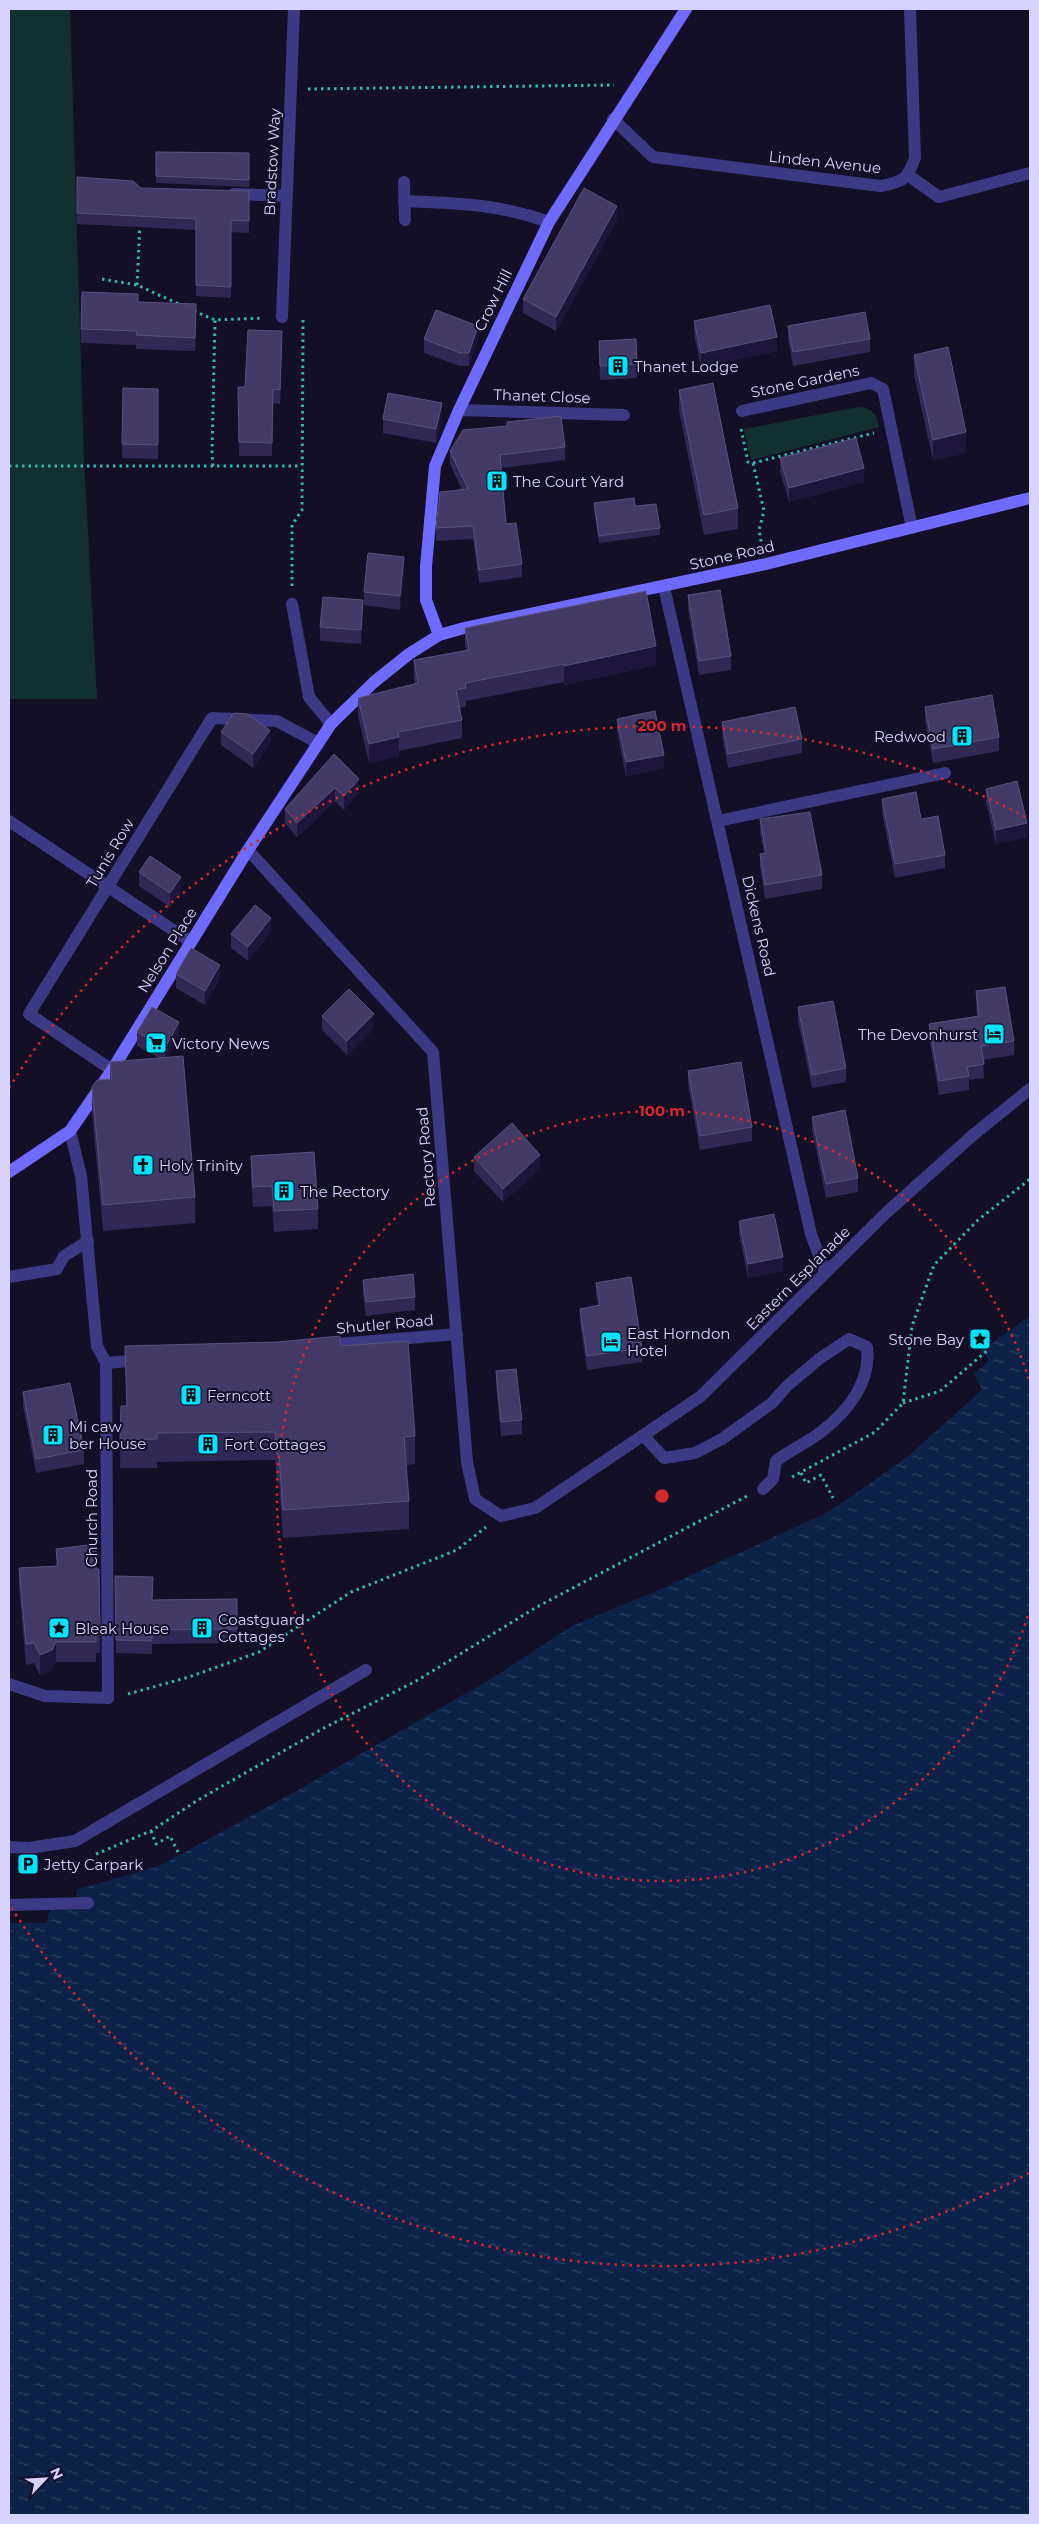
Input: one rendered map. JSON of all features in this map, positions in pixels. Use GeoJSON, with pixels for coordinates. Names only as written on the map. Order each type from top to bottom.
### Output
{"type":"FeatureCollection","features":[{"type":"Feature","properties":{"kind":"main road","name":"Crow Hill"},"geometry":{"type":"LineString","coordinates":[[439,635],[426,600],[426,567],[435,466],[458,410],[549,222],[686,9]]}},
{"type":"Feature","properties":{"kind":"main road","name":"Stone Road"},"geometry":{"type":"LineString","coordinates":[[439,635],[464,628],[664,587],[1030,498]]}},
{"type":"Feature","properties":{"kind":"main road","name":"Nelson Place"},"geometry":{"type":"LineString","coordinates":[[9,1172],[70,1131],[112,1070],[248,850],[331,724],[374,682],[409,654],[439,635]]}},
{"type":"Feature","properties":{"kind":"street","name":"Bradstow Way"},"geometry":{"type":"LineString","coordinates":[[282,317],[294,9]]}},
{"type":"Feature","properties":{"kind":"street"},"geometry":{"type":"LineString","coordinates":[[910,9],[915,158],[909,176],[939,197],[1030,173]]}},
{"type":"Feature","properties":{"kind":"street","name":"Linden Avenue"},"geometry":{"type":"LineString","coordinates":[[614,119],[652,157],[880,186],[898,183],[909,176]]}},
{"type":"Feature","properties":{"kind":"street"},"geometry":{"type":"LineString","coordinates":[[404,182],[405,220]]}},
{"type":"Feature","properties":{"kind":"street"},"geometry":{"type":"LineString","coordinates":[[219,194],[286,196]]}},
{"type":"Feature","properties":{"kind":"street"},"geometry":{"type":"LineString","coordinates":[[404,201],[483,204],[523,212],[549,222]]}},
{"type":"Feature","properties":{"kind":"street","name":"Stone Gardens"},"geometry":{"type":"LineString","coordinates":[[742,411],[871,383],[883,389],[912,528]]}},
{"type":"Feature","properties":{"kind":"street","name":"Thanet Close"},"geometry":{"type":"LineString","coordinates":[[458,410],[624,415]]}},
{"type":"Feature","properties":{"kind":"street","name":"Dickens Road"},"geometry":{"type":"LineString","coordinates":[[664,587],[811,1234],[825,1272]]}},
{"type":"Feature","properties":{"kind":"street"},"geometry":{"type":"LineString","coordinates":[[292,604],[309,696],[331,724]]}},
{"type":"Feature","properties":{"kind":"street","name":"Tunis Row"},"geometry":{"type":"LineString","coordinates":[[112,1070],[29,1014],[212,718],[277,721],[318,743]]}},
{"type":"Feature","properties":{"kind":"street"},"geometry":{"type":"LineString","coordinates":[[718,821],[945,773]]}},
{"type":"Feature","properties":{"kind":"street"},"geometry":{"type":"LineString","coordinates":[[9,821],[191,942]]}},
{"type":"Feature","properties":{"kind":"street","name":"Rectory Road"},"geometry":{"type":"LineString","coordinates":[[248,850],[433,1052],[467,1462],[475,1500],[501,1516]]}},
{"type":"Feature","properties":{"kind":"street","name":"Eastern Esplanade"},"geometry":{"type":"LineString","coordinates":[[501,1516],[535,1508],[700,1397],[770,1330],[825,1272],[886,1213],[973,1135],[1030,1089]]}},
{"type":"Feature","properties":{"kind":"street","name":"Church Road"},"geometry":{"type":"LineString","coordinates":[[70,1131],[81,1176],[97,1346],[106,1363],[108,1698]]}},
{"type":"Feature","properties":{"kind":"street"},"geometry":{"type":"LineString","coordinates":[[9,1278],[57,1269],[64,1256],[88,1241]]}},
{"type":"Feature","properties":{"kind":"street","name":"Shutler Road"},"geometry":{"type":"LineString","coordinates":[[315,1346],[457,1334]]}},
{"type":"Feature","properties":{"kind":"street"},"geometry":{"type":"LineString","coordinates":[[644,1436],[664,1458],[695,1453],[722,1439],[772,1403],[786,1386],[849,1338],[867,1347],[867,1371],[852,1399],[821,1432],[776,1461],[773,1479],[763,1489]]}},
{"type":"Feature","properties":{"kind":"street"},"geometry":{"type":"LineString","coordinates":[[106,1363],[156,1359]]}},
{"type":"Feature","properties":{"kind":"street"},"geometry":{"type":"LineString","coordinates":[[9,1847],[29,1848],[75,1841],[366,1670]]}},
{"type":"Feature","properties":{"kind":"street"},"geometry":{"type":"LineString","coordinates":[[9,1684],[45,1696],[108,1698]]}},
{"type":"Feature","properties":{"kind":"street"},"geometry":{"type":"LineString","coordinates":[[9,1905],[88,1903]]}},
{"type":"Feature","properties":{"kind":"path"},"geometry":{"type":"LineString","coordinates":[[305,89],[638,85]]}},
{"type":"Feature","properties":{"kind":"path"},"geometry":{"type":"LineString","coordinates":[[137,286],[140,220]]}},
{"type":"Feature","properties":{"kind":"path"},"geometry":{"type":"LineString","coordinates":[[102,279],[137,286],[215,320],[282,317]]}},
{"type":"Feature","properties":{"kind":"path"},"geometry":{"type":"LineString","coordinates":[[292,604],[292,525],[302,510],[302,317]]}},
{"type":"Feature","properties":{"kind":"path"},"geometry":{"type":"LineString","coordinates":[[213,466],[215,320]]}},
{"type":"Feature","properties":{"kind":"path"},"geometry":{"type":"LineString","coordinates":[[742,411],[740,428],[748,462],[753,464],[890,428]]}},
{"type":"Feature","properties":{"kind":"path"},"geometry":{"type":"LineString","coordinates":[[753,464],[764,511],[759,530],[762,549]]}},
{"type":"Feature","properties":{"kind":"path"},"geometry":{"type":"LineString","coordinates":[[9,466],[301,466]]}},
{"type":"Feature","properties":{"kind":"path"},"geometry":{"type":"LineString","coordinates":[[904,1402],[912,1326],[934,1265],[978,1220],[1030,1179]]}},
{"type":"Feature","properties":{"kind":"path"},"geometry":{"type":"LineString","coordinates":[[89,1856],[151,1831],[198,1800],[322,1729],[418,1680],[535,1608],[641,1553],[727,1504],[801,1473],[874,1432],[904,1402],[940,1391],[989,1348]]}},
{"type":"Feature","properties":{"kind":"path"},"geometry":{"type":"LineString","coordinates":[[801,1473],[806,1482],[821,1475],[833,1498]]}},
{"type":"Feature","properties":{"kind":"path"},"geometry":{"type":"LineString","coordinates":[[108,1698],[189,1677],[259,1652],[352,1592],[457,1550],[501,1516]]}},
{"type":"Feature","properties":{"kind":"path"},"geometry":{"type":"LineString","coordinates":[[151,1831],[156,1844],[170,1836],[178,1852]]}},
{"type":"Feature","properties":{"kind":"green space"},"geometry":{"type":"Polygon","coordinates":[[[9,9],[70,9],[84,459],[97,699],[9,699],[9,9]]]}},
{"type":"Feature","properties":{"kind":"green space"},"geometry":{"type":"Polygon","coordinates":[[[858,407],[873,412],[879,427],[751,460],[744,429],[858,407]]]}},
{"type":"Feature","properties":{"kind":"water"},"geometry":{"type":"Polygon","coordinates":[[[1030,1316],[1030,2515],[9,2515],[9,1923],[46,1923],[55,1896],[161,1865],[314,1781],[494,1677],[572,1626],[661,1589],[824,1514],[907,1457],[982,1390],[967,1360],[1030,1316]]]}},
{"type":"Feature","properties":{"kind":"pier"},"geometry":{"type":"Polygon","coordinates":[[[979,1348],[989,1360],[972,1376],[964,1359],[979,1348]]]}},
{"type":"Feature","properties":{"kind":"pier"},"geometry":{"type":"Polygon","coordinates":[[[82,1886],[77,1888],[76,1909],[48,1909],[54,1894],[82,1886]]]}},
{"type":"Feature","properties":{"kind":"building"},"geometry":{"type":"Polygon","coordinates":[[[156,152],[249,153],[249,180],[156,176],[156,152]]]}},
{"type":"Feature","properties":{"kind":"building"},"geometry":{"type":"Polygon","coordinates":[[[77,177],[133,181],[141,188],[249,191],[249,221],[231,220],[231,287],[196,285],[196,219],[77,213],[77,177]]]}},
{"type":"Feature","properties":{"kind":"building"},"geometry":{"type":"Polygon","coordinates":[[[584,188],[617,206],[556,317],[523,299],[584,188]]]}},
{"type":"Feature","properties":{"kind":"building"},"geometry":{"type":"Polygon","coordinates":[[[82,292],[138,294],[138,302],[196,304],[195,338],[136,335],[137,331],[81,329],[82,292]]]}},
{"type":"Feature","properties":{"kind":"building"},"geometry":{"type":"Polygon","coordinates":[[[770,305],[777,337],[701,353],[694,321],[770,305]]]}},
{"type":"Feature","properties":{"kind":"building"},"geometry":{"type":"Polygon","coordinates":[[[436,310],[478,326],[469,353],[460,353],[424,339],[436,310]]]}},
{"type":"Feature","properties":{"kind":"building"},"geometry":{"type":"Polygon","coordinates":[[[865,312],[870,339],[793,352],[788,326],[865,312]]]}},
{"type":"Feature","properties":{"kind":"building"},"geometry":{"type":"Polygon","coordinates":[[[248,330],[282,331],[280,390],[273,389],[272,443],[239,442],[238,387],[245,387],[248,330]]]}},
{"type":"Feature","properties":{"kind":"building"},"geometry":{"type":"Polygon","coordinates":[[[636,339],[637,364],[600,366],[599,341],[636,339]]]}},
{"type":"Feature","properties":{"kind":"building"},"geometry":{"type":"Polygon","coordinates":[[[948,347],[966,432],[933,440],[914,355],[948,347]]]}},
{"type":"Feature","properties":{"kind":"building"},"geometry":{"type":"Polygon","coordinates":[[[713,383],[738,508],[704,515],[679,390],[713,383]]]}},
{"type":"Feature","properties":{"kind":"building"},"geometry":{"type":"Polygon","coordinates":[[[123,388],[158,389],[158,445],[122,444],[123,388]]]}},
{"type":"Feature","properties":{"kind":"building"},"geometry":{"type":"Polygon","coordinates":[[[388,393],[442,403],[436,429],[383,419],[388,393]]]}},
{"type":"Feature","properties":{"kind":"building"},"geometry":{"type":"Polygon","coordinates":[[[561,416],[565,447],[500,455],[506,524],[516,523],[522,564],[479,570],[473,526],[436,528],[440,492],[468,489],[450,451],[463,430],[507,426],[507,422],[561,416]]]}},
{"type":"Feature","properties":{"kind":"building"},"geometry":{"type":"Polygon","coordinates":[[[856,438],[864,468],[789,488],[780,458],[856,438]]]}},
{"type":"Feature","properties":{"kind":"building"},"geometry":{"type":"Polygon","coordinates":[[[634,498],[635,506],[656,504],[660,528],[599,536],[594,503],[634,498]]]}},
{"type":"Feature","properties":{"kind":"building"},"geometry":{"type":"Polygon","coordinates":[[[368,553],[404,557],[400,596],[364,592],[368,553]]]}},
{"type":"Feature","properties":{"kind":"building"},"geometry":{"type":"Polygon","coordinates":[[[720,590],[731,656],[699,661],[688,595],[720,590]]]}},
{"type":"Feature","properties":{"kind":"building"},"geometry":{"type":"Polygon","coordinates":[[[646,591],[656,646],[564,666],[564,664],[465,683],[466,688],[456,690],[462,720],[398,732],[399,737],[369,744],[358,698],[418,683],[414,660],[469,650],[465,628],[646,591]]]}},
{"type":"Feature","properties":{"kind":"building"},"geometry":{"type":"Polygon","coordinates":[[[323,597],[363,600],[361,630],[320,627],[323,597]]]}},
{"type":"Feature","properties":{"kind":"building","name":"Redwood"},"geometry":{"type":"Polygon","coordinates":[[[992,695],[999,737],[933,749],[925,707],[992,695]]]}},
{"type":"Feature","properties":{"kind":"building"},"geometry":{"type":"Polygon","coordinates":[[[795,707],[802,739],[728,754],[722,722],[795,707]]]}},
{"type":"Feature","properties":{"kind":"building"},"geometry":{"type":"Polygon","coordinates":[[[655,711],[664,755],[626,762],[617,719],[655,711]]]}},
{"type":"Feature","properties":{"kind":"building"},"geometry":{"type":"Polygon","coordinates":[[[234,713],[247,714],[270,730],[253,754],[221,732],[234,713]]]}},
{"type":"Feature","properties":{"kind":"building"},"geometry":{"type":"Polygon","coordinates":[[[334,754],[359,779],[344,796],[335,788],[297,823],[285,809],[334,754]]]}},
{"type":"Feature","properties":{"kind":"building"},"geometry":{"type":"Polygon","coordinates":[[[1017,781],[1027,823],[996,830],[986,789],[1017,781]]]}},
{"type":"Feature","properties":{"kind":"building"},"geometry":{"type":"Polygon","coordinates":[[[916,792],[921,819],[938,816],[945,855],[895,864],[882,799],[916,792]]]}},
{"type":"Feature","properties":{"kind":"building"},"geometry":{"type":"Polygon","coordinates":[[[810,812],[822,875],[765,885],[760,854],[766,853],[760,819],[810,812]]]}},
{"type":"Feature","properties":{"kind":"building"},"geometry":{"type":"Polygon","coordinates":[[[150,856],[181,877],[170,893],[139,872],[150,856]]]}},
{"type":"Feature","properties":{"kind":"building"},"geometry":{"type":"Polygon","coordinates":[[[255,905],[271,918],[248,947],[231,934],[255,905]]]}},
{"type":"Feature","properties":{"kind":"building"},"geometry":{"type":"Polygon","coordinates":[[[191,948],[220,965],[205,991],[176,974],[191,948]]]}},
{"type":"Feature","properties":{"kind":"building"},"geometry":{"type":"Polygon","coordinates":[[[1005,987],[1014,1041],[981,1046],[984,1064],[967,1067],[969,1076],[939,1081],[929,1024],[979,1016],[976,991],[1005,987]]]}},
{"type":"Feature","properties":{"kind":"building"},"geometry":{"type":"Polygon","coordinates":[[[349,989],[374,1014],[347,1041],[322,1016],[349,989]]]}},
{"type":"Feature","properties":{"kind":"building"},"geometry":{"type":"Polygon","coordinates":[[[833,1001],[846,1068],[812,1075],[798,1007],[833,1001]]]}},
{"type":"Feature","properties":{"kind":"building"},"geometry":{"type":"Polygon","coordinates":[[[152,1007],[179,1022],[165,1048],[137,1032],[152,1007]]]}},
{"type":"Feature","properties":{"kind":"building","name":"Holy Trinity"},"geometry":{"type":"Polygon","coordinates":[[[183,1056],[195,1197],[103,1205],[92,1087],[97,1080],[112,1079],[110,1062],[183,1056]]]}},
{"type":"Feature","properties":{"kind":"building"},"geometry":{"type":"Polygon","coordinates":[[[741,1062],[752,1127],[700,1136],[688,1071],[741,1062]]]}},
{"type":"Feature","properties":{"kind":"building"},"geometry":{"type":"Polygon","coordinates":[[[845,1110],[858,1178],[826,1184],[812,1117],[845,1110]]]}},
{"type":"Feature","properties":{"kind":"building"},"geometry":{"type":"Polygon","coordinates":[[[512,1123],[540,1155],[503,1189],[474,1157],[512,1123]]]}},
{"type":"Feature","properties":{"kind":"building"},"geometry":{"type":"Polygon","coordinates":[[[314,1152],[318,1209],[274,1211],[272,1186],[253,1187],[251,1156],[314,1152]]]}},
{"type":"Feature","properties":{"kind":"building"},"geometry":{"type":"Polygon","coordinates":[[[774,1214],[783,1257],[748,1264],[739,1221],[774,1214]]]}},
{"type":"Feature","properties":{"kind":"building"},"geometry":{"type":"Polygon","coordinates":[[[413,1274],[415,1297],[366,1302],[363,1280],[413,1274]]]}},
{"type":"Feature","properties":{"kind":"building","name":"East Horndon Hotel"},"geometry":{"type":"Polygon","coordinates":[[[631,1277],[642,1348],[587,1356],[580,1309],[600,1305],[596,1283],[631,1277]]]}},
{"type":"Feature","properties":{"kind":"building"},"geometry":{"type":"Polygon","coordinates":[[[340,1336],[341,1346],[408,1341],[415,1436],[404,1437],[409,1501],[283,1510],[279,1455],[277,1455],[275,1432],[157,1433],[157,1439],[120,1440],[121,1406],[127,1406],[125,1346],[278,1342],[340,1336]]]}},
{"type":"Feature","properties":{"kind":"building"},"geometry":{"type":"Polygon","coordinates":[[[516,1369],[522,1420],[501,1422],[496,1371],[516,1369]]]}},
{"type":"Feature","properties":{"kind":"building","name":"Mi caw ber House"},"geometry":{"type":"Polygon","coordinates":[[[70,1383],[84,1450],[36,1459],[23,1392],[70,1383]]]}},
{"type":"Feature","properties":{"kind":"building"},"geometry":{"type":"Polygon","coordinates":[[[96,1544],[96,1569],[99,1569],[100,1633],[96,1633],[96,1642],[56,1642],[52,1650],[40,1655],[34,1643],[26,1644],[19,1568],[58,1566],[56,1549],[96,1544]]]}},
{"type":"Feature","properties":{"kind":"building"},"geometry":{"type":"Polygon","coordinates":[[[115,1576],[153,1577],[152,1600],[237,1599],[237,1629],[152,1630],[152,1641],[116,1640],[115,1576]]]}},
{"type":"Feature","properties":{"kind":"place","name":"Thanet Lodge"},"geometry":{"type":"Point","coordinates":[618,366]}},
{"type":"Feature","properties":{"kind":"place","name":"The Court Yard"},"geometry":{"type":"Point","coordinates":[497,481]}},
{"type":"Feature","properties":{"kind":"place","name":"Redwood"},"geometry":{"type":"Point","coordinates":[962,736]}},
{"type":"Feature","properties":{"kind":"place","name":"The Devonhurst"},"geometry":{"type":"Point","coordinates":[994,1034]}},
{"type":"Feature","properties":{"kind":"place","name":"Victory News"},"geometry":{"type":"Point","coordinates":[156,1043]}},
{"type":"Feature","properties":{"kind":"place","name":"Holy Trinity"},"geometry":{"type":"Point","coordinates":[143,1165]}},
{"type":"Feature","properties":{"kind":"place","name":"The Rectory"},"geometry":{"type":"Point","coordinates":[284,1191]}},
{"type":"Feature","properties":{"kind":"place","name":"Stone Bay"},"geometry":{"type":"Point","coordinates":[980,1339]}},
{"type":"Feature","properties":{"kind":"place","name":"East Horndon Hotel"},"geometry":{"type":"Point","coordinates":[611,1342]}},
{"type":"Feature","properties":{"kind":"place","name":"Ferncott"},"geometry":{"type":"Point","coordinates":[191,1395]}},
{"type":"Feature","properties":{"kind":"place","name":"Mi caw ber House"},"geometry":{"type":"Point","coordinates":[53,1435]}},
{"type":"Feature","properties":{"kind":"place","name":"Fort Cottages"},"geometry":{"type":"Point","coordinates":[208,1444]}},
{"type":"Feature","properties":{"kind":"place","name":"Bleak House"},"geometry":{"type":"Point","coordinates":[59,1628]}},
{"type":"Feature","properties":{"kind":"place","name":"Coastguard Cottages"},"geometry":{"type":"Point","coordinates":[202,1628]}},
{"type":"Feature","properties":{"kind":"place","name":"Jetty Carpark"},"geometry":{"type":"Point","coordinates":[28,1864]}}]}
